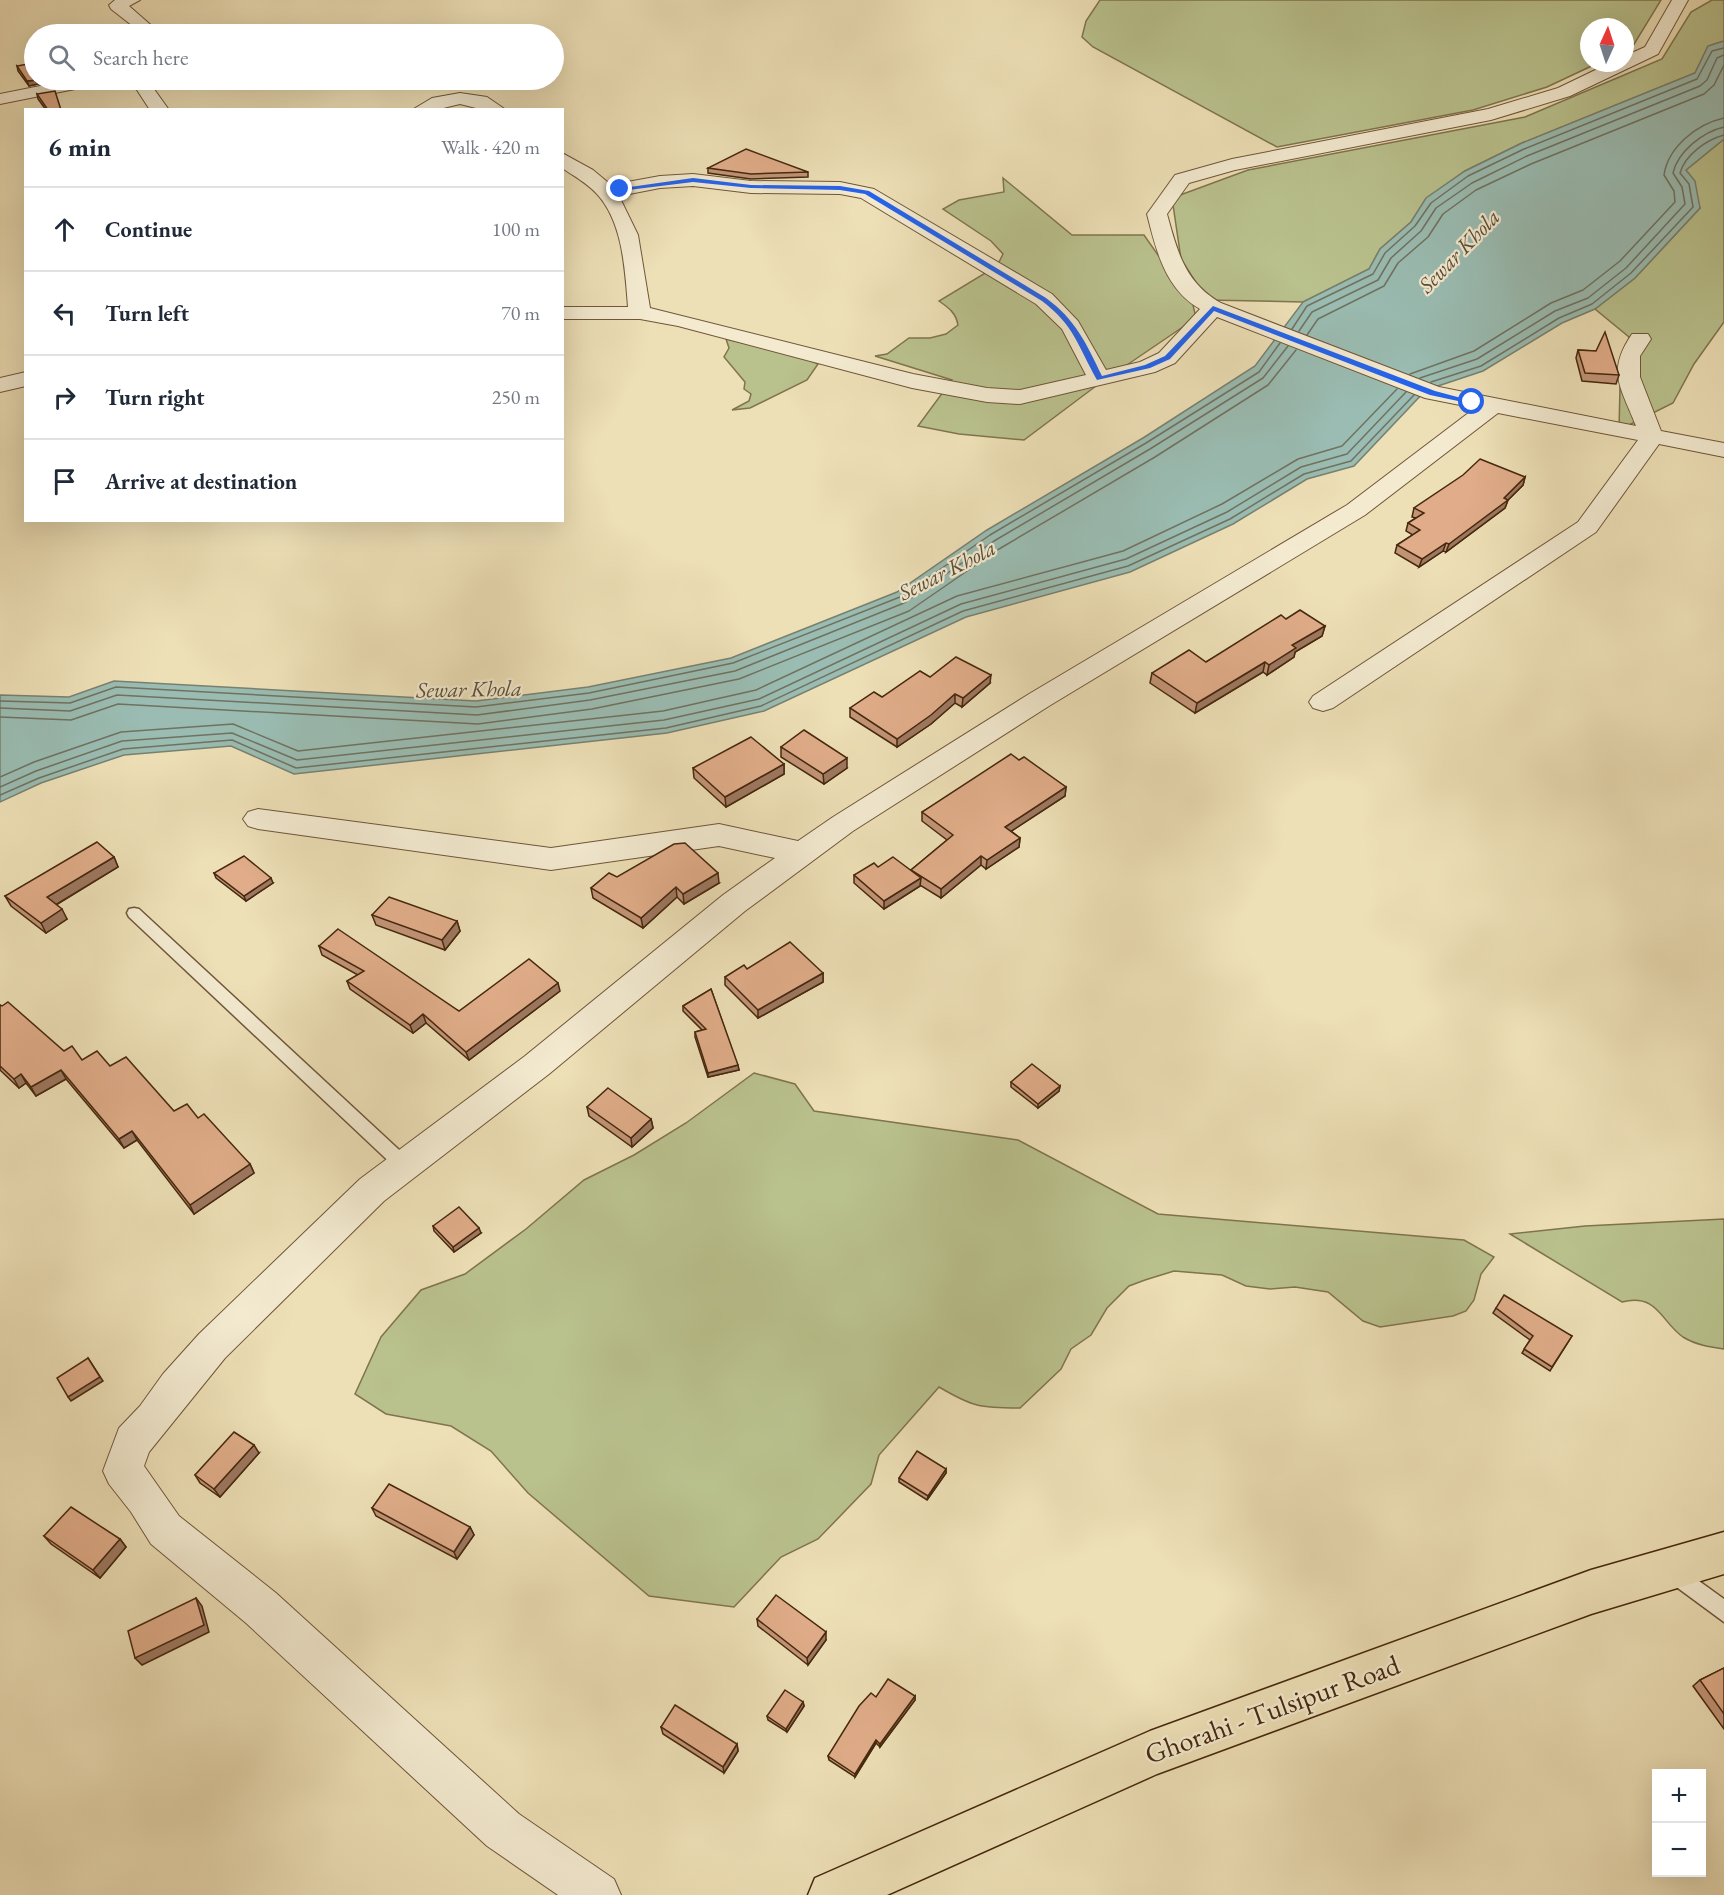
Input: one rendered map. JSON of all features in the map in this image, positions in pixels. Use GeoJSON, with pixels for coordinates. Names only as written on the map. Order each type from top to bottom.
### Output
{"type":"FeatureCollection","features":[{"type":"Feature","properties":{"kind":"main road","name":"Ghorahi - Tulsipur Road"},"geometry":{"type":"LineString","coordinates":[[832,1895],[1150,1754],[1591,1592],[1724,1553]]}},
{"type":"Feature","properties":{"kind":"street"},"geometry":{"type":"LineString","coordinates":[[96,0],[124,3],[144,24]]}},
{"type":"Feature","properties":{"kind":"street"},"geometry":{"type":"LineString","coordinates":[[1634,58],[1652,50],[1680,0]]}},
{"type":"Feature","properties":{"kind":"street"},"geometry":{"type":"LineString","coordinates":[[1605,72],[1564,92],[1491,114],[1232,165],[1182,179],[1157,214],[1172,267],[1191,295],[1213,308],[1433,393],[1724,450]]}},
{"type":"Feature","properties":{"kind":"street"},"geometry":{"type":"LineString","coordinates":[[0,99],[45,90]]}},
{"type":"Feature","properties":{"kind":"street"},"geometry":{"type":"LineString","coordinates":[[146,90],[159,108]]}},
{"type":"Feature","properties":{"kind":"street"},"geometry":{"type":"LineString","coordinates":[[427,108],[446,101],[475,98],[490,103],[495,108]]}},
{"type":"Feature","properties":{"kind":"street"},"geometry":{"type":"LineString","coordinates":[[564,160],[606,192],[629,237],[640,313]]}},
{"type":"Feature","properties":{"kind":"street"},"geometry":{"type":"LineString","coordinates":[[606,192],[660,182],[693,180],[751,187],[840,188],[867,193],[1044,299],[1063,314],[1077,333],[1099,378]]}},
{"type":"Feature","properties":{"kind":"street"},"geometry":{"type":"LineString","coordinates":[[564,313],[640,313],[719,329],[912,381],[987,395],[1020,397],[1147,367],[1167,358],[1213,308]]}},
{"type":"Feature","properties":{"kind":"street"},"geometry":{"type":"LineString","coordinates":[[1640,339],[1629,356],[1629,377],[1652,437]]}},
{"type":"Feature","properties":{"kind":"street"},"geometry":{"type":"LineString","coordinates":[[0,385],[24,379]]}},
{"type":"Feature","properties":{"kind":"street"},"geometry":{"type":"LineString","coordinates":[[598,1895],[503,1830],[261,1608],[165,1530],[145,1498],[123,1471],[133,1442],[212,1346],[372,1190],[537,1065],[734,903],[843,824],[1039,699],[1356,510],[1492,406]]}},
{"type":"Feature","properties":{"kind":"street"},"geometry":{"type":"LineString","coordinates":[[1323,702],[1587,527],[1652,437]]}},
{"type":"Feature","properties":{"kind":"street"},"geometry":{"type":"LineString","coordinates":[[258,819],[551,859],[719,835],[803,853]]}},
{"type":"Feature","properties":{"kind":"lane"},"geometry":{"type":"LineString","coordinates":[[134,913],[405,1165]]}},
{"type":"Feature","properties":{"kind":"lane"},"geometry":{"type":"LineString","coordinates":[[1669,1569],[1724,1612]]}},
{"type":"Feature","properties":{"kind":"green space"},"geometry":{"type":"Polygon","coordinates":[[[1100,0],[1661,0],[1634,44],[1634,18],[1580,18],[1580,71],[1547,87],[1473,110],[1277,147],[1093,47],[1082,37],[1086,21],[1100,0]]]}},
{"type":"Feature","properties":{"kind":"green space"},"geometry":{"type":"Polygon","coordinates":[[[1712,0],[1724,0],[1724,41],[1708,46],[1695,73],[1522,143],[1465,171],[1426,199],[1411,222],[1380,249],[1369,269],[1303,302],[1207,300],[1181,259],[1172,198],[1248,170],[1525,117],[1662,59],[1691,12],[1712,0]]]}},
{"type":"Feature","properties":{"kind":"green space"},"geometry":{"type":"Polygon","coordinates":[[[1724,139],[1724,322],[1694,364],[1673,403],[1619,430],[1620,387],[1629,337],[1595,309],[1635,278],[1700,208],[1686,170],[1724,139]]]}},
{"type":"Feature","properties":{"kind":"green space"},"geometry":{"type":"Polygon","coordinates":[[[1003,178],[1072,235],[1144,235],[1193,305],[1196,318],[1096,386],[1024,440],[959,434],[918,426],[952,380],[875,356],[887,354],[909,338],[930,338],[946,334],[958,325],[956,317],[939,301],[997,266],[1003,254],[991,241],[943,209],[959,200],[1004,192],[1003,178]]]}},
{"type":"Feature","properties":{"kind":"green space"},"geometry":{"type":"Polygon","coordinates":[[[726,339],[802,356],[818,364],[807,380],[750,408],[732,410],[749,401],[751,394],[744,389],[745,382],[724,357],[729,348],[726,339]]]}},
{"type":"Feature","properties":{"kind":"green space"},"geometry":{"type":"Polygon","coordinates":[[[754,1073],[795,1084],[814,1111],[1018,1140],[1158,1214],[1464,1240],[1494,1257],[1481,1274],[1474,1300],[1466,1311],[1453,1316],[1380,1327],[1363,1321],[1328,1292],[1295,1287],[1270,1289],[1246,1286],[1222,1275],[1174,1271],[1129,1286],[1107,1308],[1091,1335],[1071,1349],[1061,1369],[1020,1408],[977,1405],[960,1399],[939,1387],[879,1455],[871,1484],[818,1539],[781,1557],[734,1607],[649,1596],[528,1493],[491,1451],[451,1426],[386,1414],[355,1394],[381,1337],[421,1290],[465,1274],[526,1229],[584,1180],[634,1155],[686,1123],[754,1073]]]}},
{"type":"Feature","properties":{"kind":"green space"},"geometry":{"type":"Polygon","coordinates":[[[1724,1219],[1724,1349],[1688,1340],[1651,1305],[1634,1300],[1622,1302],[1510,1234],[1585,1226],[1724,1219]]]}},
{"type":"Feature","properties":{"kind":"water","name":"Sewar Khola"},"geometry":{"type":"Polygon","coordinates":[[[1724,41],[1724,139],[1686,170],[1695,181],[1700,208],[1635,278],[1595,309],[1562,323],[1483,371],[1426,390],[1354,466],[1307,479],[1233,524],[1130,572],[966,617],[764,711],[667,733],[294,774],[231,746],[124,755],[41,783],[0,802],[0,695],[69,697],[114,681],[476,701],[588,687],[731,658],[897,592],[987,530],[1143,438],[1255,366],[1303,302],[1369,269],[1380,249],[1411,222],[1426,198],[1465,171],[1522,143],[1695,73],[1708,46],[1724,41]]]}},
{"type":"Feature","properties":{"kind":"building"},"geometry":{"type":"Polygon","coordinates":[[[24,65],[24,76],[17,66],[24,65]]]}},
{"type":"Feature","properties":{"kind":"building"},"geometry":{"type":"Polygon","coordinates":[[[55,91],[60,108],[47,108],[37,94],[55,91]]]}},
{"type":"Feature","properties":{"kind":"building"},"geometry":{"type":"Polygon","coordinates":[[[746,149],[808,172],[751,174],[708,168],[746,149]]]}},
{"type":"Feature","properties":{"kind":"building"},"geometry":{"type":"Polygon","coordinates":[[[1605,332],[1619,375],[1585,373],[1578,350],[1596,351],[1605,332]]]}},
{"type":"Feature","properties":{"kind":"building"},"geometry":{"type":"Polygon","coordinates":[[[1480,459],[1525,477],[1504,498],[1508,500],[1449,544],[1446,543],[1422,559],[1397,545],[1420,530],[1408,523],[1424,513],[1414,508],[1463,475],[1480,459]]]}},
{"type":"Feature","properties":{"kind":"building"},"geometry":{"type":"Polygon","coordinates":[[[1300,610],[1325,626],[1292,645],[1296,648],[1269,665],[1265,662],[1197,703],[1152,673],[1189,650],[1206,662],[1281,615],[1286,619],[1300,610]]]}},
{"type":"Feature","properties":{"kind":"building"},"geometry":{"type":"Polygon","coordinates":[[[956,657],[991,675],[963,698],[955,694],[931,715],[897,739],[850,708],[874,692],[882,697],[920,671],[930,677],[956,657]]]}},
{"type":"Feature","properties":{"kind":"building"},"geometry":{"type":"Polygon","coordinates":[[[804,730],[847,758],[823,774],[781,747],[804,730]]]}},
{"type":"Feature","properties":{"kind":"building"},"geometry":{"type":"Polygon","coordinates":[[[751,737],[784,764],[725,797],[693,768],[751,737]]]}},
{"type":"Feature","properties":{"kind":"building"},"geometry":{"type":"Polygon","coordinates":[[[1011,754],[1019,760],[1024,757],[1066,787],[1005,827],[1020,838],[987,860],[981,856],[941,889],[911,870],[953,835],[922,812],[1011,754]]]}},
{"type":"Feature","properties":{"kind":"building"},"geometry":{"type":"Polygon","coordinates":[[[97,842],[114,857],[47,897],[62,909],[41,923],[5,896],[97,842]]]}},
{"type":"Feature","properties":{"kind":"building"},"geometry":{"type":"Polygon","coordinates":[[[685,843],[718,873],[683,894],[676,887],[641,918],[591,888],[609,873],[617,877],[674,844],[685,843]]]}},
{"type":"Feature","properties":{"kind":"building"},"geometry":{"type":"Polygon","coordinates":[[[244,856],[271,878],[244,896],[214,873],[244,856]]]}},
{"type":"Feature","properties":{"kind":"building"},"geometry":{"type":"Polygon","coordinates":[[[893,857],[921,878],[884,901],[854,875],[874,863],[878,867],[893,857]]]}},
{"type":"Feature","properties":{"kind":"building"},"geometry":{"type":"Polygon","coordinates":[[[389,897],[457,921],[442,940],[372,915],[389,897]]]}},
{"type":"Feature","properties":{"kind":"building"},"geometry":{"type":"Polygon","coordinates":[[[338,929],[459,1011],[529,959],[558,983],[466,1052],[423,1014],[410,1025],[347,981],[364,971],[319,946],[338,929]]]}},
{"type":"Feature","properties":{"kind":"building"},"geometry":{"type":"Polygon","coordinates":[[[790,942],[823,973],[758,1010],[725,977],[744,965],[747,969],[790,942]]]}},
{"type":"Feature","properties":{"kind":"building"},"geometry":{"type":"Polygon","coordinates":[[[711,989],[738,1065],[708,1073],[695,1032],[706,1029],[683,1006],[711,989]]]}},
{"type":"Feature","properties":{"kind":"building"},"geometry":{"type":"Polygon","coordinates":[[[8,1002],[64,1051],[72,1046],[82,1060],[97,1051],[110,1066],[126,1057],[174,1111],[187,1104],[198,1118],[204,1114],[250,1164],[190,1205],[132,1131],[119,1139],[61,1070],[31,1087],[21,1074],[14,1079],[0,1066],[0,1005],[8,1002]]]}},
{"type":"Feature","properties":{"kind":"building"},"geometry":{"type":"Polygon","coordinates":[[[1032,1064],[1060,1086],[1038,1104],[1011,1082],[1032,1064]]]}},
{"type":"Feature","properties":{"kind":"building"},"geometry":{"type":"Polygon","coordinates":[[[608,1088],[651,1119],[631,1138],[587,1107],[608,1088]]]}},
{"type":"Feature","properties":{"kind":"building"},"geometry":{"type":"Polygon","coordinates":[[[459,1207],[479,1228],[453,1247],[433,1226],[459,1207]]]}},
{"type":"Feature","properties":{"kind":"building"},"geometry":{"type":"Polygon","coordinates":[[[1504,1295],[1572,1336],[1552,1367],[1524,1349],[1533,1336],[1496,1308],[1504,1295]]]}},
{"type":"Feature","properties":{"kind":"building"},"geometry":{"type":"Polygon","coordinates":[[[88,1358],[100,1377],[68,1397],[57,1378],[88,1358]]]}},
{"type":"Feature","properties":{"kind":"building"},"geometry":{"type":"Polygon","coordinates":[[[234,1432],[254,1445],[214,1489],[195,1475],[234,1432]]]}},
{"type":"Feature","properties":{"kind":"building"},"geometry":{"type":"Polygon","coordinates":[[[917,1451],[946,1469],[928,1496],[899,1478],[917,1451]]]}},
{"type":"Feature","properties":{"kind":"building"},"geometry":{"type":"Polygon","coordinates":[[[389,1484],[470,1527],[454,1552],[372,1508],[389,1484]]]}},
{"type":"Feature","properties":{"kind":"building"},"geometry":{"type":"Polygon","coordinates":[[[71,1507],[120,1539],[93,1570],[44,1536],[71,1507]]]}},
{"type":"Feature","properties":{"kind":"building"},"geometry":{"type":"Polygon","coordinates":[[[776,1595],[826,1632],[807,1658],[757,1619],[776,1595]]]}},
{"type":"Feature","properties":{"kind":"building"},"geometry":{"type":"Polygon","coordinates":[[[196,1598],[204,1625],[135,1658],[128,1631],[196,1598]]]}},
{"type":"Feature","properties":{"kind":"building"},"geometry":{"type":"Polygon","coordinates":[[[1724,1668],[1724,1714],[1700,1680],[1724,1668]]]}},
{"type":"Feature","properties":{"kind":"building"},"geometry":{"type":"Polygon","coordinates":[[[888,1679],[915,1696],[880,1744],[876,1740],[855,1774],[828,1756],[859,1706],[871,1693],[876,1697],[888,1679]]]}},
{"type":"Feature","properties":{"kind":"building"},"geometry":{"type":"Polygon","coordinates":[[[785,1690],[803,1702],[786,1729],[767,1716],[785,1690]]]}},
{"type":"Feature","properties":{"kind":"building"},"geometry":{"type":"Polygon","coordinates":[[[675,1705],[737,1744],[723,1767],[661,1727],[675,1705]]]}},
{"type":"Feature","properties":{"kind":"route"},"geometry":{"type":"LineString","coordinates":[[620,189],[660,182],[693,180],[751,187],[840,188],[867,193],[879,198],[1044,299],[1063,314],[1077,333],[1099,378],[1147,367],[1167,358],[1180,347],[1213,308],[1433,393],[1472,402]]}}]}
